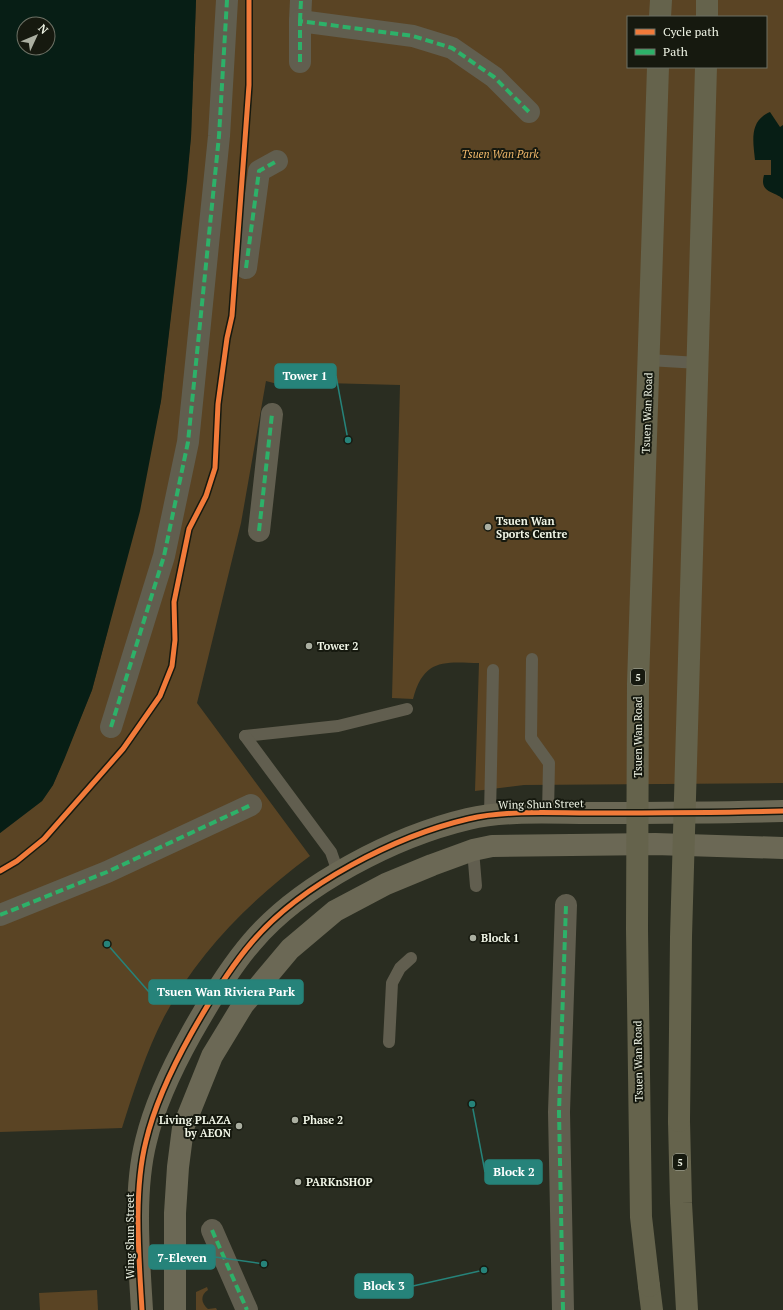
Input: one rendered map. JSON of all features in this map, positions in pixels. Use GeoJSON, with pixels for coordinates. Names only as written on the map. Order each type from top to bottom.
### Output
{"type":"FeatureCollection","features":[{"type":"Feature","properties":{"kind":"highway"},"geometry":{"type":"LineString","coordinates":[[660,16],[661,0]]}},
{"type":"Feature","properties":{"kind":"highway"},"geometry":{"type":"LineString","coordinates":[[707,0],[707,16]]}},
{"type":"Feature","properties":{"kind":"highway","name":"Tsuen Wan Road"},"geometry":{"type":"LineString","coordinates":[[652,1310],[641,1218],[637,929],[638,684],[658,68]]}},
{"type":"Feature","properties":{"kind":"highway","name":"5"},"geometry":{"type":"LineString","coordinates":[[686,1300],[681,1203],[679,1121],[681,937],[706,68]]}},
{"type":"Feature","properties":{"kind":"highway"},"geometry":{"type":"LineString","coordinates":[[649,1310],[650,1286]]}},
{"type":"Feature","properties":{"kind":"highway"},"geometry":{"type":"LineString","coordinates":[[686,1300],[692,1310]]}},
{"type":"Feature","properties":{"kind":"street"},"geometry":{"type":"LineString","coordinates":[[111,727],[164,556],[188,442],[218,143],[227,0]]}},
{"type":"Feature","properties":{"kind":"street"},"geometry":{"type":"LineString","coordinates":[[300,62],[300,10],[413,36],[452,48],[494,77],[529,112]]}},
{"type":"Feature","properties":{"kind":"street"},"geometry":{"type":"LineString","coordinates":[[246,268],[259,170],[277,161]]}},
{"type":"Feature","properties":{"kind":"street"},"geometry":{"type":"LineString","coordinates":[[259,530],[272,414]]}},
{"type":"Feature","properties":{"kind":"street"},"geometry":{"type":"LineString","coordinates":[[0,915],[107,872],[251,805]]}},
{"type":"Feature","properties":{"kind":"street","name":"Wing Shun Street"},"geometry":{"type":"LineString","coordinates":[[142,1310],[138,1255],[138,1211],[145,1143],[156,1110],[173,1066],[212,998],[252,941],[299,900],[338,872],[398,844],[430,831],[469,819],[490,815],[548,813],[783,811]]}},
{"type":"Feature","properties":{"kind":"street"},"geometry":{"type":"LineString","coordinates":[[175,1310],[175,1213],[178,1167],[183,1128],[212,1056],[243,1005],[290,949],[335,911],[386,884],[473,850],[492,846],[585,844],[783,848]]}},
{"type":"Feature","properties":{"kind":"street"},"geometry":{"type":"LineString","coordinates":[[563,1310],[559,1112],[566,905]]}},
{"type":"Feature","properties":{"kind":"street"},"geometry":{"type":"LineString","coordinates":[[212,1230],[247,1310]]}},
{"type":"Feature","properties":{"kind":"lane"},"geometry":{"type":"LineString","coordinates":[[648,360],[698,363]]}},
{"type":"Feature","properties":{"kind":"lane"},"geometry":{"type":"LineString","coordinates":[[532,659],[532,738],[549,763],[548,813]]}},
{"type":"Feature","properties":{"kind":"lane"},"geometry":{"type":"LineString","coordinates":[[490,815],[493,670]]}},
{"type":"Feature","properties":{"kind":"lane"},"geometry":{"type":"LineString","coordinates":[[338,872],[331,852],[245,736],[338,726],[407,709]]}},
{"type":"Feature","properties":{"kind":"lane"},"geometry":{"type":"LineString","coordinates":[[473,850],[476,886]]}},
{"type":"Feature","properties":{"kind":"lane"},"geometry":{"type":"LineString","coordinates":[[389,1042],[392,983],[400,968],[411,958]]}},
{"type":"Feature","properties":{"kind":"green space","name":"Tsuen Wan Park"},"geometry":{"type":"Polygon","coordinates":[[[196,0],[783,0],[783,783],[524,785],[475,791],[479,663],[455,662],[437,665],[429,669],[423,676],[413,699],[392,698],[400,385],[287,382],[285,386],[266,381],[241,523],[197,703],[310,856],[267,890],[247,909],[228,928],[193,970],[164,1017],[158,1030],[141,1071],[122,1128],[0,1132],[0,833],[42,801],[53,785],[92,690],[107,633],[161,401],[191,137],[196,0]]]}},
{"type":"Feature","properties":{"kind":"green space"},"geometry":{"type":"Polygon","coordinates":[[[207,1287],[208,1290],[205,1292],[202,1299],[203,1302],[208,1309],[216,1308],[217,1310],[196,1310],[196,1292],[207,1287]]]}},
{"type":"Feature","properties":{"kind":"green space"},"geometry":{"type":"Polygon","coordinates":[[[97,1290],[98,1310],[40,1310],[39,1293],[97,1290]]]}},
{"type":"Feature","properties":{"kind":"shaded area"},"geometry":{"type":"Polygon","coordinates":[[[0,0],[196,0],[191,137],[187,181],[161,401],[140,511],[92,690],[53,785],[42,801],[0,833],[0,0]]]}},
{"type":"Feature","properties":{"kind":"shaded area"},"geometry":{"type":"Polygon","coordinates":[[[770,112],[780,127],[783,125],[783,199],[768,191],[764,185],[764,175],[771,175],[771,160],[755,160],[753,139],[755,126],[763,116],[770,112]]]}},
{"type":"Feature","properties":{"kind":"marked path"},"geometry":{"type":"LineString","coordinates":[[111,727],[164,556],[188,442],[219,136],[227,0]]}},
{"type":"Feature","properties":{"kind":"marked path"},"geometry":{"type":"LineString","coordinates":[[300,21],[301,0]]}},
{"type":"Feature","properties":{"kind":"marked path"},"geometry":{"type":"LineString","coordinates":[[300,62],[300,21],[413,36],[452,48],[494,77],[529,112]]}},
{"type":"Feature","properties":{"kind":"marked path"},"geometry":{"type":"LineString","coordinates":[[246,268],[259,171],[277,161]]}},
{"type":"Feature","properties":{"kind":"marked path"},"geometry":{"type":"LineString","coordinates":[[259,531],[272,414]]}},
{"type":"Feature","properties":{"kind":"marked path"},"geometry":{"type":"LineString","coordinates":[[0,915],[107,872],[251,805]]}},
{"type":"Feature","properties":{"kind":"marked path"},"geometry":{"type":"LineString","coordinates":[[563,1310],[559,1112],[566,905]]}},
{"type":"Feature","properties":{"kind":"marked path"},"geometry":{"type":"LineString","coordinates":[[212,1230],[247,1310]]}},
{"type":"Feature","properties":{"kind":"cycle path"},"geometry":{"type":"LineString","coordinates":[[0,871],[17,861],[44,839],[123,749],[160,696],[172,666],[175,640],[174,602],[189,529],[206,496],[215,468],[218,404],[227,338],[232,316],[249,85],[249,0]]}},
{"type":"Feature","properties":{"kind":"cycle path"},"geometry":{"type":"LineString","coordinates":[[142,1310],[138,1225],[139,1182],[146,1141],[159,1099],[184,1047],[219,986],[252,942],[272,921],[296,901],[351,865],[381,850],[411,837],[440,827],[483,816],[513,813],[686,813],[783,811]]}},
{"type":"Feature","properties":{"kind":"place","name":"Tower 1"},"geometry":{"type":"Point","coordinates":[348,440]}},
{"type":"Feature","properties":{"kind":"place","name":"Tsuen Wan Sports Centre"},"geometry":{"type":"Point","coordinates":[488,527]}},
{"type":"Feature","properties":{"kind":"place","name":"Tower 2"},"geometry":{"type":"Point","coordinates":[309,646]}},
{"type":"Feature","properties":{"kind":"place","name":"Block 1"},"geometry":{"type":"Point","coordinates":[473,938]}},
{"type":"Feature","properties":{"kind":"place","name":"Tsuen Wan Riviera Park"},"geometry":{"type":"Point","coordinates":[107,944]}},
{"type":"Feature","properties":{"kind":"place","name":"Block 2"},"geometry":{"type":"Point","coordinates":[472,1104]}},
{"type":"Feature","properties":{"kind":"place","name":"Phase 2"},"geometry":{"type":"Point","coordinates":[295,1120]}},
{"type":"Feature","properties":{"kind":"place","name":"Living PLAZA by AEON"},"geometry":{"type":"Point","coordinates":[239,1126]}},
{"type":"Feature","properties":{"kind":"place","name":"PARKnSHOP"},"geometry":{"type":"Point","coordinates":[298,1182]}},
{"type":"Feature","properties":{"kind":"place","name":"7-Eleven"},"geometry":{"type":"Point","coordinates":[264,1264]}},
{"type":"Feature","properties":{"kind":"place","name":"Block 3"},"geometry":{"type":"Point","coordinates":[484,1270]}}]}
